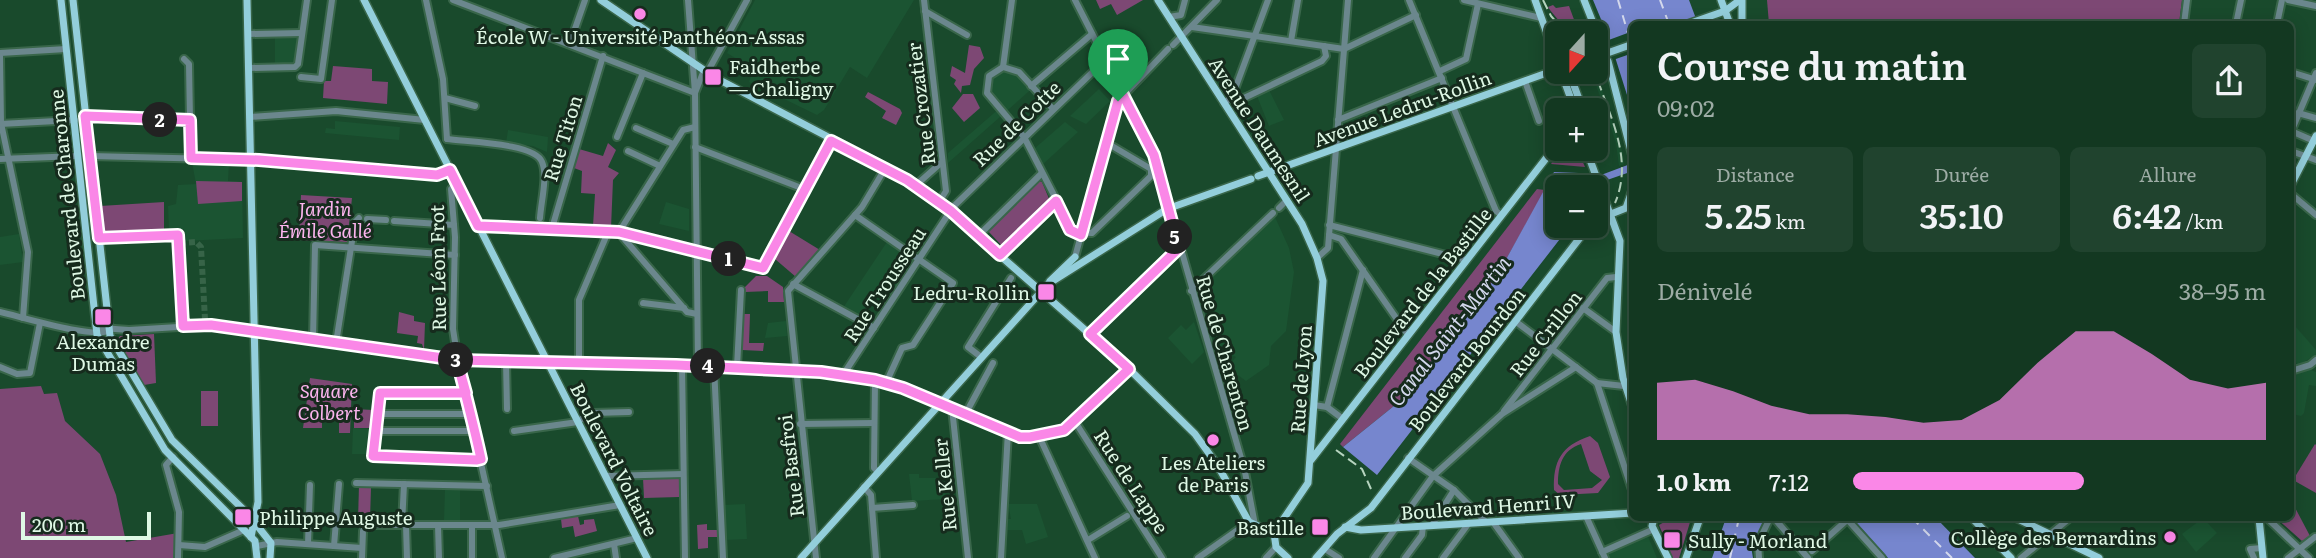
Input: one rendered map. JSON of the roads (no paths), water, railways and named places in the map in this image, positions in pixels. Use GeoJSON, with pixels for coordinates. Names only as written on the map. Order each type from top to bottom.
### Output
{"type":"FeatureCollection","features":[{"type":"Feature","properties":{"kind":"main road","name":"Boulevard de Charonne"},"geometry":{"type":"LineString","coordinates":[[61,0],[96,331],[162,446],[257,546]]}},
{"type":"Feature","properties":{"kind":"main road","name":"Boulevard de Charonne"},"geometry":{"type":"LineString","coordinates":[[73,0],[109,330],[172,440],[271,542]]}},
{"type":"Feature","properties":{"kind":"main road"},"geometry":{"type":"LineString","coordinates":[[247,0],[258,502],[262,532]]}},
{"type":"Feature","properties":{"kind":"main road","name":"Boulevard Voltaire"},"geometry":{"type":"LineString","coordinates":[[364,0],[647,558]]}},
{"type":"Feature","properties":{"kind":"main road"},"geometry":{"type":"LineString","coordinates":[[601,0],[706,72],[831,141],[886,167],[951,211],[1000,255],[1014,274],[1041,291],[1090,334],[1203,442],[1252,524],[1274,533],[1276,547],[1288,558]]}},
{"type":"Feature","properties":{"kind":"main road","name":"Avenue Daumesnil"},"geometry":{"type":"LineString","coordinates":[[1158,0],[1287,200],[1317,258],[1323,281]]}},
{"type":"Feature","properties":{"kind":"main road"},"geometry":{"type":"LineString","coordinates":[[1535,0],[1545,29]]}},
{"type":"Feature","properties":{"kind":"main road"},"geometry":{"type":"LineString","coordinates":[[1584,0],[1592,21]]}},
{"type":"Feature","properties":{"kind":"main road"},"geometry":{"type":"LineString","coordinates":[[1721,0],[1727,21]]}},
{"type":"Feature","properties":{"kind":"main road"},"geometry":{"type":"LineString","coordinates":[[1698,21],[1725,11],[1741,0]]}},
{"type":"Feature","properties":{"kind":"main road"},"geometry":{"type":"LineString","coordinates":[[1741,0],[1742,21]]}},
{"type":"Feature","properties":{"kind":"main road"},"geometry":{"type":"LineString","coordinates":[[1541,18],[1545,26]]}},
{"type":"Feature","properties":{"kind":"main road"},"geometry":{"type":"LineString","coordinates":[[1707,18],[1718,21]]}},
{"type":"Feature","properties":{"kind":"main road"},"geometry":{"type":"LineString","coordinates":[[1608,53],[1629,45]]}},
{"type":"Feature","properties":{"kind":"main road"},"geometry":{"type":"LineString","coordinates":[[66,49],[78,48]]}},
{"type":"Feature","properties":{"kind":"main road"},"geometry":{"type":"LineString","coordinates":[[1608,61],[1629,143]]}},
{"type":"Feature","properties":{"kind":"main road","name":"Avenue Ledru-Rollin"},"geometry":{"type":"LineString","coordinates":[[801,558],[1048,284],[1167,209],[1545,73]]}},
{"type":"Feature","properties":{"kind":"main road"},"geometry":{"type":"LineString","coordinates":[[2294,180],[2315,139]]}},
{"type":"Feature","properties":{"kind":"main road"},"geometry":{"type":"LineString","coordinates":[[78,156],[90,156]]}},
{"type":"Feature","properties":{"kind":"main road","name":"Boulevard de la Bastille"},"geometry":{"type":"LineString","coordinates":[[1310,460],[1545,159]]}},
{"type":"Feature","properties":{"kind":"main road"},"geometry":{"type":"LineString","coordinates":[[1590,161],[1620,241],[1616,277],[1616,332],[1629,386]]}},
{"type":"Feature","properties":{"kind":"main road"},"geometry":{"type":"LineString","coordinates":[[1609,214],[1624,209],[1629,203]]}},
{"type":"Feature","properties":{"kind":"main road","name":"Boulevard Bourdon"},"geometry":{"type":"LineString","coordinates":[[1316,558],[1345,527],[1367,511],[1580,238]]}},
{"type":"Feature","properties":{"kind":"main road"},"geometry":{"type":"LineString","coordinates":[[1048,284],[1075,257],[1091,257]]}},
{"type":"Feature","properties":{"kind":"main road"},"geometry":{"type":"LineString","coordinates":[[1074,269],[1075,257]]}},
{"type":"Feature","properties":{"kind":"main road"},"geometry":{"type":"LineString","coordinates":[[1067,263],[1074,269]]}},
{"type":"Feature","properties":{"kind":"main road","name":"Rue de Lyon"},"geometry":{"type":"LineString","coordinates":[[1274,533],[1306,488],[1308,479],[1323,281]]}},
{"type":"Feature","properties":{"kind":"main road"},"geometry":{"type":"LineString","coordinates":[[162,446],[172,440]]}},
{"type":"Feature","properties":{"kind":"main road"},"geometry":{"type":"LineString","coordinates":[[251,537],[258,502]]}},
{"type":"Feature","properties":{"kind":"main road","name":"Boulevard Henri IV"},"geometry":{"type":"LineString","coordinates":[[1345,527],[1360,530],[1629,513]]}},
{"type":"Feature","properties":{"kind":"main road"},"geometry":{"type":"LineString","coordinates":[[1654,521],[1654,529],[1668,558]]}},
{"type":"Feature","properties":{"kind":"main road"},"geometry":{"type":"LineString","coordinates":[[1686,558],[1699,521]]}},
{"type":"Feature","properties":{"kind":"main road"},"geometry":{"type":"LineString","coordinates":[[1976,521],[2011,558]]}},
{"type":"Feature","properties":{"kind":"main road"},"geometry":{"type":"LineString","coordinates":[[2022,521],[2099,558]]}},
{"type":"Feature","properties":{"kind":"main road"},"geometry":{"type":"LineString","coordinates":[[2259,521],[2263,558]]}},
{"type":"Feature","properties":{"kind":"main road"},"geometry":{"type":"LineString","coordinates":[[270,558],[271,542]]}},
{"type":"Feature","properties":{"kind":"main road"},"geometry":{"type":"LineString","coordinates":[[257,546],[257,558]]}},
{"type":"Feature","properties":{"kind":"street"},"geometry":{"type":"LineString","coordinates":[[249,68],[295,67],[307,0]]}},
{"type":"Feature","properties":{"kind":"street"},"geometry":{"type":"LineString","coordinates":[[301,77],[321,79],[332,0]]}},
{"type":"Feature","properties":{"kind":"street"},"geometry":{"type":"LineString","coordinates":[[426,0],[444,98],[447,139]]}},
{"type":"Feature","properties":{"kind":"street"},"geometry":{"type":"LineString","coordinates":[[453,0],[695,93]]}},
{"type":"Feature","properties":{"kind":"street"},"geometry":{"type":"LineString","coordinates":[[570,43],[585,0]]}},
{"type":"Feature","properties":{"kind":"street"},"geometry":{"type":"LineString","coordinates":[[688,0],[695,64],[698,366]]}},
{"type":"Feature","properties":{"kind":"street"},"geometry":{"type":"LineString","coordinates":[[695,93],[747,0]]}},
{"type":"Feature","properties":{"kind":"street","name":"Rue Crozatier"},"geometry":{"type":"LineString","coordinates":[[924,0],[946,191],[939,202]]}},
{"type":"Feature","properties":{"kind":"street"},"geometry":{"type":"LineString","coordinates":[[1003,67],[1012,0]]}},
{"type":"Feature","properties":{"kind":"street","name":"Rue de Charenton"},"geometry":{"type":"LineString","coordinates":[[1075,0],[1154,155],[1154,170],[1245,472],[1252,524]]}},
{"type":"Feature","properties":{"kind":"street"},"geometry":{"type":"LineString","coordinates":[[1169,17],[1181,15],[1185,0]]}},
{"type":"Feature","properties":{"kind":"street"},"geometry":{"type":"LineString","coordinates":[[1075,257],[1116,104],[1217,0]]}},
{"type":"Feature","properties":{"kind":"street"},"geometry":{"type":"LineString","coordinates":[[1224,103],[1232,97],[1268,0]]}},
{"type":"Feature","properties":{"kind":"street"},"geometry":{"type":"LineString","coordinates":[[1291,41],[1298,0]]}},
{"type":"Feature","properties":{"kind":"street"},"geometry":{"type":"LineString","coordinates":[[1317,258],[1328,248],[1348,0]]}},
{"type":"Feature","properties":{"kind":"street"},"geometry":{"type":"LineString","coordinates":[[1409,0],[1496,211],[1501,215]]}},
{"type":"Feature","properties":{"kind":"street"},"geometry":{"type":"LineString","coordinates":[[1464,0],[1541,18]]}},
{"type":"Feature","properties":{"kind":"street"},"geometry":{"type":"LineString","coordinates":[[2184,21],[2187,0]]}},
{"type":"Feature","properties":{"kind":"street"},"geometry":{"type":"LineString","coordinates":[[2237,21],[2241,0]]}},
{"type":"Feature","properties":{"kind":"street"},"geometry":{"type":"LineString","coordinates":[[2278,21],[2282,0]]}},
{"type":"Feature","properties":{"kind":"street"},"geometry":{"type":"LineString","coordinates":[[2288,0],[2316,6]]}},
{"type":"Feature","properties":{"kind":"street"},"geometry":{"type":"LineString","coordinates":[[1338,120],[1441,74],[1466,59],[1478,4]]}},
{"type":"Feature","properties":{"kind":"street"},"geometry":{"type":"LineString","coordinates":[[925,11],[967,35]]}},
{"type":"Feature","properties":{"kind":"street"},"geometry":{"type":"LineString","coordinates":[[1192,27],[1344,49],[1416,15]]}},
{"type":"Feature","properties":{"kind":"street"},"geometry":{"type":"LineString","coordinates":[[248,34],[302,33]]}},
{"type":"Feature","properties":{"kind":"street"},"geometry":{"type":"LineString","coordinates":[[1031,86],[1092,34]]}},
{"type":"Feature","properties":{"kind":"street"},"geometry":{"type":"LineString","coordinates":[[1232,97],[1244,98],[1325,58],[1324,46]]}},
{"type":"Feature","properties":{"kind":"street"},"geometry":{"type":"LineString","coordinates":[[23,318],[28,252],[4,159],[0,124],[0,54],[66,49]]}},
{"type":"Feature","properties":{"kind":"street","name":"Rue Titon"},"geometry":{"type":"LineString","coordinates":[[552,228],[603,56]]}},
{"type":"Feature","properties":{"kind":"street"},"geometry":{"type":"LineString","coordinates":[[184,59],[189,65],[191,158]]}},
{"type":"Feature","properties":{"kind":"street","name":"Rue de Cotte"},"geometry":{"type":"LineString","coordinates":[[951,211],[1105,60]]}},
{"type":"Feature","properties":{"kind":"street"},"geometry":{"type":"LineString","coordinates":[[1053,109],[1017,70],[1003,67],[989,76],[987,93],[1024,137],[1070,230],[1081,235],[1092,233],[1154,170],[1107,143]]}},
{"type":"Feature","properties":{"kind":"street"},"geometry":{"type":"LineString","coordinates":[[617,137],[643,73]]}},
{"type":"Feature","properties":{"kind":"street"},"geometry":{"type":"LineString","coordinates":[[2294,73],[2315,78],[2294,123]]}},
{"type":"Feature","properties":{"kind":"street"},"geometry":{"type":"LineString","coordinates":[[1525,81],[1539,121]]}},
{"type":"Feature","properties":{"kind":"street"},"geometry":{"type":"LineString","coordinates":[[444,98],[475,106]]}},
{"type":"Feature","properties":{"kind":"street"},"geometry":{"type":"LineString","coordinates":[[250,117],[336,111],[425,120]]}},
{"type":"Feature","properties":{"kind":"street"},"geometry":{"type":"LineString","coordinates":[[2298,113],[2316,118]]}},
{"type":"Feature","properties":{"kind":"street"},"geometry":{"type":"LineString","coordinates":[[85,116],[190,120]]}},
{"type":"Feature","properties":{"kind":"street"},"geometry":{"type":"LineString","coordinates":[[0,124],[75,120]]}},
{"type":"Feature","properties":{"kind":"street"},"geometry":{"type":"LineString","coordinates":[[619,232],[682,130],[695,127]]}},
{"type":"Feature","properties":{"kind":"street"},"geometry":{"type":"LineString","coordinates":[[636,128],[673,145]]}},
{"type":"Feature","properties":{"kind":"street"},"geometry":{"type":"LineString","coordinates":[[2294,132],[2315,139]]}},
{"type":"Feature","properties":{"kind":"street"},"geometry":{"type":"LineString","coordinates":[[439,146],[447,139],[523,149],[537,154],[544,167],[540,224]]}},
{"type":"Feature","properties":{"kind":"street"},"geometry":{"type":"LineString","coordinates":[[478,226],[540,224],[552,228],[619,232],[763,268],[831,141]]}},
{"type":"Feature","properties":{"kind":"street"},"geometry":{"type":"LineString","coordinates":[[695,147],[804,189]]}},
{"type":"Feature","properties":{"kind":"street"},"geometry":{"type":"LineString","coordinates":[[628,151],[660,166]]}},
{"type":"Feature","properties":{"kind":"street"},"geometry":{"type":"LineString","coordinates":[[2294,152],[2316,159]]}},
{"type":"Feature","properties":{"kind":"street"},"geometry":{"type":"LineString","coordinates":[[4,159],[78,156]]}},
{"type":"Feature","properties":{"kind":"street"},"geometry":{"type":"LineString","coordinates":[[90,156],[251,160],[437,175],[450,170]]}},
{"type":"Feature","properties":{"kind":"street"},"geometry":{"type":"LineString","coordinates":[[915,186],[942,162]]}},
{"type":"Feature","properties":{"kind":"street"},"geometry":{"type":"LineString","coordinates":[[874,328],[793,284],[855,215],[886,167]]}},
{"type":"Feature","properties":{"kind":"street"},"geometry":{"type":"LineString","coordinates":[[978,236],[1042,173]]}},
{"type":"Feature","properties":{"kind":"street","name":"Rue Léon Frot"},"geometry":{"type":"LineString","coordinates":[[457,184],[451,189],[455,255],[453,329],[457,360],[502,558]]}},
{"type":"Feature","properties":{"kind":"street"},"geometry":{"type":"LineString","coordinates":[[2294,197],[2316,215]]}},
{"type":"Feature","properties":{"kind":"street"},"geometry":{"type":"LineString","coordinates":[[1191,291],[1287,200]]}},
{"type":"Feature","properties":{"kind":"street"},"geometry":{"type":"LineString","coordinates":[[1000,255],[1056,201]]}},
{"type":"Feature","properties":{"kind":"street"},"geometry":{"type":"LineString","coordinates":[[1624,209],[1629,210]]}},
{"type":"Feature","properties":{"kind":"street","name":"Rue Trousseau"},"geometry":{"type":"LineString","coordinates":[[843,375],[951,211]]}},
{"type":"Feature","properties":{"kind":"street"},"geometry":{"type":"LineString","coordinates":[[855,215],[953,283],[913,345],[902,348],[886,383]]}},
{"type":"Feature","properties":{"kind":"street"},"geometry":{"type":"LineString","coordinates":[[336,343],[355,222],[363,218],[454,225]]}},
{"type":"Feature","properties":{"kind":"street"},"geometry":{"type":"LineString","coordinates":[[1329,225],[1466,260]]}},
{"type":"Feature","properties":{"kind":"street"},"geometry":{"type":"LineString","coordinates":[[579,363],[579,300],[608,232]]}},
{"type":"Feature","properties":{"kind":"street"},"geometry":{"type":"LineString","coordinates":[[619,232],[684,308]]}},
{"type":"Feature","properties":{"kind":"street"},"geometry":{"type":"LineString","coordinates":[[99,238],[178,235],[183,326]]}},
{"type":"Feature","properties":{"kind":"street"},"geometry":{"type":"LineString","coordinates":[[1329,235],[1341,239],[1408,335]]}},
{"type":"Feature","properties":{"kind":"street"},"geometry":{"type":"LineString","coordinates":[[313,340],[313,247],[351,247],[455,255]]}},
{"type":"Feature","properties":{"kind":"street"},"geometry":{"type":"LineString","coordinates":[[1090,334],[1179,248]]}},
{"type":"Feature","properties":{"kind":"street"},"geometry":{"type":"LineString","coordinates":[[1327,407],[1363,270]]}},
{"type":"Feature","properties":{"kind":"street"},"geometry":{"type":"LineString","coordinates":[[988,373],[968,347],[1014,274]]}},
{"type":"Feature","properties":{"kind":"street","name":"Rue Crillon"},"geometry":{"type":"LineString","coordinates":[[1502,414],[1607,278],[1616,277]]}},
{"type":"Feature","properties":{"kind":"street","name":"Rue Basfroi"},"geometry":{"type":"LineString","coordinates":[[793,284],[788,291],[794,370],[816,558]]}},
{"type":"Feature","properties":{"kind":"street"},"geometry":{"type":"LineString","coordinates":[[737,367],[741,290]]}},
{"type":"Feature","properties":{"kind":"street"},"geometry":{"type":"LineString","coordinates":[[643,303],[684,308],[697,314]]}},
{"type":"Feature","properties":{"kind":"street"},"geometry":{"type":"LineString","coordinates":[[1583,308],[1616,332]]}},
{"type":"Feature","properties":{"kind":"street"},"geometry":{"type":"LineString","coordinates":[[0,312],[40,323],[96,331],[102,328],[109,330],[183,326],[205,322],[457,360],[714,366],[843,375],[886,383],[1020,437],[1064,430],[1129,369]]}},
{"type":"Feature","properties":{"kind":"street"},"geometry":{"type":"LineString","coordinates":[[1516,321],[1597,383],[1629,386]]}},
{"type":"Feature","properties":{"kind":"street"},"geometry":{"type":"LineString","coordinates":[[0,367],[17,374],[30,373],[40,323]]}},
{"type":"Feature","properties":{"kind":"street"},"geometry":{"type":"LineString","coordinates":[[506,361],[507,409]]}},
{"type":"Feature","properties":{"kind":"street"},"geometry":{"type":"LineString","coordinates":[[966,413],[993,363]]}},
{"type":"Feature","properties":{"kind":"street"},"geometry":{"type":"LineString","coordinates":[[2294,370],[2314,364]]}},
{"type":"Feature","properties":{"kind":"street"},"geometry":{"type":"LineString","coordinates":[[681,365],[685,558]]}},
{"type":"Feature","properties":{"kind":"street"},"geometry":{"type":"LineString","coordinates":[[714,366],[723,558]]}},
{"type":"Feature","properties":{"kind":"street"},"geometry":{"type":"LineString","coordinates":[[1374,558],[1433,476],[1502,414],[1576,367]]}},
{"type":"Feature","properties":{"kind":"street"},"geometry":{"type":"LineString","coordinates":[[875,380],[874,468],[878,472]]}},
{"type":"Feature","properties":{"kind":"street"},"geometry":{"type":"LineString","coordinates":[[1597,383],[1629,481]]}},
{"type":"Feature","properties":{"kind":"street"},"geometry":{"type":"LineString","coordinates":[[466,393],[380,393],[373,456],[481,459]]}},
{"type":"Feature","properties":{"kind":"street"},"geometry":{"type":"LineString","coordinates":[[1314,405],[1327,407],[1343,419]]}},
{"type":"Feature","properties":{"kind":"street","name":"Rue Keller"},"geometry":{"type":"LineString","coordinates":[[952,408],[968,558]]}},
{"type":"Feature","properties":{"kind":"street"},"geometry":{"type":"LineString","coordinates":[[514,431],[578,422],[593,413],[629,412]]}},
{"type":"Feature","properties":{"kind":"street"},"geometry":{"type":"LineString","coordinates":[[378,414],[470,414]]}},
{"type":"Feature","properties":{"kind":"street","name":"Rue de Lappe"},"geometry":{"type":"LineString","coordinates":[[1074,421],[1129,516],[1162,558]]}},
{"type":"Feature","properties":{"kind":"street"},"geometry":{"type":"LineString","coordinates":[[800,424],[874,423]]}},
{"type":"Feature","properties":{"kind":"street"},"geometry":{"type":"LineString","coordinates":[[376,431],[475,431]]}},
{"type":"Feature","properties":{"kind":"street"},"geometry":{"type":"LineString","coordinates":[[1002,558],[1007,431]]}},
{"type":"Feature","properties":{"kind":"street"},"geometry":{"type":"LineString","coordinates":[[1039,436],[1095,558]]}},
{"type":"Feature","properties":{"kind":"street"},"geometry":{"type":"LineString","coordinates":[[173,457],[166,466],[179,512],[178,558]]}},
{"type":"Feature","properties":{"kind":"street"},"geometry":{"type":"LineString","coordinates":[[1408,458],[1454,490],[1489,522],[1519,558]]}},
{"type":"Feature","properties":{"kind":"street"},"geometry":{"type":"LineString","coordinates":[[606,476],[683,474]]}},
{"type":"Feature","properties":{"kind":"street"},"geometry":{"type":"LineString","coordinates":[[356,482],[487,486]]}},
{"type":"Feature","properties":{"kind":"street"},"geometry":{"type":"LineString","coordinates":[[334,546],[339,484]]}},
{"type":"Feature","properties":{"kind":"street"},"geometry":{"type":"LineString","coordinates":[[404,484],[407,558]]}},
{"type":"Feature","properties":{"kind":"street"},"geometry":{"type":"LineString","coordinates":[[308,544],[310,485]]}},
{"type":"Feature","properties":{"kind":"street"},"geometry":{"type":"LineString","coordinates":[[864,487],[871,495],[876,558]]}},
{"type":"Feature","properties":{"kind":"street"},"geometry":{"type":"LineString","coordinates":[[1432,525],[1454,490]]}},
{"type":"Feature","properties":{"kind":"street"},"geometry":{"type":"LineString","coordinates":[[362,558],[363,531],[367,525],[495,525],[620,505]]}},
{"type":"Feature","properties":{"kind":"street"},"geometry":{"type":"LineString","coordinates":[[872,508],[913,505]]}},
{"type":"Feature","properties":{"kind":"street"},"geometry":{"type":"LineString","coordinates":[[1088,540],[1129,516]]}},
{"type":"Feature","properties":{"kind":"street"},"geometry":{"type":"LineString","coordinates":[[1586,516],[1604,555],[1654,529]]}},
{"type":"Feature","properties":{"kind":"street"},"geometry":{"type":"LineString","coordinates":[[1759,558],[1758,543],[1770,521]]}},
{"type":"Feature","properties":{"kind":"street"},"geometry":{"type":"LineString","coordinates":[[1775,521],[1809,555],[1845,521]]}},
{"type":"Feature","properties":{"kind":"street"},"geometry":{"type":"LineString","coordinates":[[1849,521],[1882,558]]}},
{"type":"Feature","properties":{"kind":"street"},"geometry":{"type":"LineString","coordinates":[[2021,558],[2065,521]]}},
{"type":"Feature","properties":{"kind":"street"},"geometry":{"type":"LineString","coordinates":[[2270,521],[2309,558]]}},
{"type":"Feature","properties":{"kind":"street"},"geometry":{"type":"LineString","coordinates":[[1443,558],[1469,523]]}},
{"type":"Feature","properties":{"kind":"street"},"geometry":{"type":"LineString","coordinates":[[1198,558],[1252,524]]}},
{"type":"Feature","properties":{"kind":"street"},"geometry":{"type":"LineString","coordinates":[[438,525],[439,558]]}},
{"type":"Feature","properties":{"kind":"street"},"geometry":{"type":"LineString","coordinates":[[471,525],[472,558]]}},
{"type":"Feature","properties":{"kind":"street"},"geometry":{"type":"LineString","coordinates":[[1405,558],[1420,538],[1423,526]]}},
{"type":"Feature","properties":{"kind":"street"},"geometry":{"type":"LineString","coordinates":[[179,545],[205,547],[244,530]]}},
{"type":"Feature","properties":{"kind":"street"},"geometry":{"type":"LineString","coordinates":[[2288,558],[2315,537]]}},
{"type":"Feature","properties":{"kind":"street"},"geometry":{"type":"LineString","coordinates":[[554,558],[637,538]]}},
{"type":"Feature","properties":{"kind":"street"},"geometry":{"type":"LineString","coordinates":[[257,546],[271,542],[362,548]]}},
{"type":"Feature","properties":{"kind":"street"},"geometry":{"type":"LineString","coordinates":[[614,544],[616,558]]}},
{"type":"Feature","properties":{"kind":"street"},"geometry":{"type":"LineString","coordinates":[[1266,558],[1276,547]]}},
{"type":"Feature","properties":{"kind":"street"},"geometry":{"type":"LineString","coordinates":[[2254,558],[2250,549],[2262,548]]}},
{"type":"Feature","properties":{"kind":"street"},"geometry":{"type":"LineString","coordinates":[[1325,549],[1339,558]]}},
{"type":"Feature","properties":{"kind":"water"},"geometry":{"type":"Polygon","coordinates":[[[1593,0],[1689,0],[1697,21],[1629,21],[1629,101],[1608,36],[1608,21],[1602,21],[1593,0]]]}},
{"type":"Feature","properties":{"kind":"water"},"geometry":{"type":"Polygon","coordinates":[[[1629,164],[1629,172],[1608,180],[1608,175],[1601,175],[1629,164]]]}},
{"type":"Feature","properties":{"kind":"water"},"geometry":{"type":"Polygon","coordinates":[[[1554,172],[1580,175],[1552,175],[1554,172]]]}},
{"type":"Feature","properties":{"kind":"water"},"geometry":{"type":"Polygon","coordinates":[[[1545,188],[1545,238],[1561,238],[1377,475],[1343,447],[1415,389],[1418,390],[1417,381],[1498,274],[1545,188]]]}},
{"type":"Feature","properties":{"kind":"water"},"geometry":{"type":"Polygon","coordinates":[[[1725,521],[1765,521],[1751,546],[1753,558],[1712,558],[1725,521]]]}},
{"type":"Feature","properties":{"kind":"water"},"geometry":{"type":"Polygon","coordinates":[[[1855,521],[1939,521],[1975,558],[1888,558],[1855,521]]]}},
{"type":"Feature","properties":{"kind":"tunnel"},"geometry":{"type":"LineString","coordinates":[[180,243],[196,242],[201,247],[205,319]]}},
{"type":"Feature","properties":{"kind":"railway"},"geometry":{"type":"LineString","coordinates":[[1543,0],[1555,21]]}},
{"type":"Feature","properties":{"kind":"railway"},"geometry":{"type":"LineString","coordinates":[[1599,84],[1621,156],[1622,172],[1615,203]]}},
{"type":"Feature","properties":{"kind":"railway"},"geometry":{"type":"LineString","coordinates":[[1336,450],[1362,469],[1371,489]]}},
{"type":"Feature","properties":{"kind":"place","name":"École W - Université Panthéon-Assas"},"geometry":{"type":"Point","coordinates":[640,14]}},
{"type":"Feature","properties":{"kind":"place","name":"Faidherbe — Chaligny"},"geometry":{"type":"Point","coordinates":[713,77]}},
{"type":"Feature","properties":{"kind":"place","name":"Ledru-Rollin"},"geometry":{"type":"Point","coordinates":[1046,292]}},
{"type":"Feature","properties":{"kind":"place","name":"Alexandre Dumas"},"geometry":{"type":"Point","coordinates":[103,317]}},
{"type":"Feature","properties":{"kind":"place","name":"Les Ateliers de Paris"},"geometry":{"type":"Point","coordinates":[1213,440]}},
{"type":"Feature","properties":{"kind":"place","name":"Philippe Auguste"},"geometry":{"type":"Point","coordinates":[243,517]}},
{"type":"Feature","properties":{"kind":"place","name":"Bastille"},"geometry":{"type":"Point","coordinates":[1320,527]}},
{"type":"Feature","properties":{"kind":"place","name":"Collège des Bernardins"},"geometry":{"type":"Point","coordinates":[2170,537]}},
{"type":"Feature","properties":{"kind":"place","name":"Sully - Morland"},"geometry":{"type":"Point","coordinates":[1672,540]}},
{"type":"Feature","properties":{"kind":"park label","name":"Jardin Émile Gallé"},"geometry":{"type":"Point","coordinates":[325,219]}},
{"type":"Feature","properties":{"kind":"park label","name":"Square Colbert"},"geometry":{"type":"Point","coordinates":[329,401]}},
{"type":"Feature","properties":{"kind":"water label","name":"Canal Saint-Martin"},"geometry":{"type":"Point","coordinates":[1448,330]}}]}
